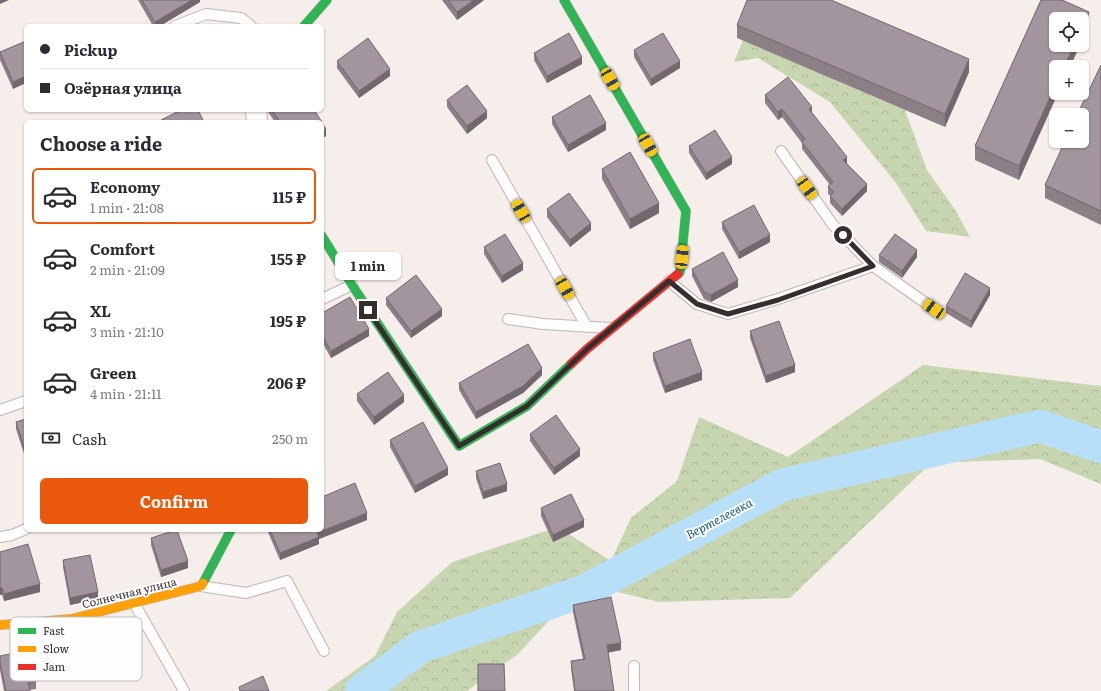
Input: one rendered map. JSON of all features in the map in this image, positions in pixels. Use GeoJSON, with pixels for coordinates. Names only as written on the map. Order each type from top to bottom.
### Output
{"type":"FeatureCollection","features":[{"type":"Feature","properties":{"kind":"street"},"geometry":{"type":"LineString","coordinates":[[306,24],[328,0]]}},
{"type":"Feature","properties":{"kind":"street"},"geometry":{"type":"LineString","coordinates":[[324,239],[352,285],[459,446],[527,406],[587,349],[680,272],[686,211],[564,0]]}},
{"type":"Feature","properties":{"kind":"street"},"geometry":{"type":"LineString","coordinates":[[201,586],[230,532]]}},
{"type":"Feature","properties":{"kind":"street","name":"Солнечная улица"},"geometry":{"type":"LineString","coordinates":[[75,617],[201,586]]}},
{"type":"Feature","properties":{"kind":"street","name":"Солнечная улица"},"geometry":{"type":"LineString","coordinates":[[0,625],[10,624]]}},
{"type":"Feature","properties":{"kind":"lane"},"geometry":{"type":"LineString","coordinates":[[180,24],[206,14],[241,18],[248,24]]}},
{"type":"Feature","properties":{"kind":"lane"},"geometry":{"type":"LineString","coordinates":[[781,151],[833,225],[873,266],[934,309]]}},
{"type":"Feature","properties":{"kind":"lane"},"geometry":{"type":"LineString","coordinates":[[492,160],[587,327]]}},
{"type":"Feature","properties":{"kind":"lane"},"geometry":{"type":"LineString","coordinates":[[669,281],[697,304],[728,314],[778,300],[873,266]]}},
{"type":"Feature","properties":{"kind":"lane"},"geometry":{"type":"LineString","coordinates":[[324,298],[352,285]]}},
{"type":"Feature","properties":{"kind":"lane"},"geometry":{"type":"LineString","coordinates":[[508,319],[543,324],[612,328]]}},
{"type":"Feature","properties":{"kind":"lane"},"geometry":{"type":"LineString","coordinates":[[0,410],[24,402]]}},
{"type":"Feature","properties":{"kind":"lane"},"geometry":{"type":"LineString","coordinates":[[0,537],[12,535],[24,530]]}},
{"type":"Feature","properties":{"kind":"lane"},"geometry":{"type":"LineString","coordinates":[[201,586],[246,593],[287,581],[324,651]]}},
{"type":"Feature","properties":{"kind":"lane"},"geometry":{"type":"LineString","coordinates":[[134,603],[142,617]]}},
{"type":"Feature","properties":{"kind":"lane"},"geometry":{"type":"LineString","coordinates":[[142,617],[184,691]]}},
{"type":"Feature","properties":{"kind":"lane"},"geometry":{"type":"LineString","coordinates":[[634,666],[634,691]]}},
{"type":"Feature","properties":{"kind":"green space"},"geometry":{"type":"Polygon","coordinates":[[[746,33],[837,81],[905,110],[927,170],[956,211],[970,237],[926,231],[896,183],[830,102],[758,58],[734,62],[746,33]]]}},
{"type":"Feature","properties":{"kind":"green space"},"geometry":{"type":"Polygon","coordinates":[[[923,365],[1101,386],[1101,484],[1040,459],[931,463],[790,598],[659,602],[605,589],[556,613],[518,654],[467,691],[326,691],[375,656],[397,612],[452,562],[558,527],[611,561],[631,518],[677,481],[699,417],[788,457],[923,365]]]}},
{"type":"Feature","properties":{"kind":"building"},"geometry":{"type":"Polygon","coordinates":[[[142,0],[192,0],[155,22],[142,0]]]}},
{"type":"Feature","properties":{"kind":"building"},"geometry":{"type":"Polygon","coordinates":[[[448,0],[474,0],[457,12],[448,0]]]}},
{"type":"Feature","properties":{"kind":"building"},"geometry":{"type":"Polygon","coordinates":[[[747,0],[831,0],[969,59],[945,114],[737,25],[747,0]]]}},
{"type":"Feature","properties":{"kind":"building"},"geometry":{"type":"Polygon","coordinates":[[[1041,0],[1062,0],[1089,12],[1049,12],[1049,52],[1071,52],[1067,60],[1049,60],[1049,100],[1019,166],[975,146],[1041,0]]]}},
{"type":"Feature","properties":{"kind":"building"},"geometry":{"type":"Polygon","coordinates":[[[569,33],[582,57],[547,76],[534,53],[569,33]]]}},
{"type":"Feature","properties":{"kind":"building"},"geometry":{"type":"Polygon","coordinates":[[[663,33],[680,61],[651,79],[634,50],[663,33]]]}},
{"type":"Feature","properties":{"kind":"building"},"geometry":{"type":"Polygon","coordinates":[[[368,38],[390,69],[359,91],[337,61],[368,38]]]}},
{"type":"Feature","properties":{"kind":"building"},"geometry":{"type":"Polygon","coordinates":[[[24,42],[24,77],[13,82],[0,52],[24,42]]]}},
{"type":"Feature","properties":{"kind":"building"},"geometry":{"type":"Polygon","coordinates":[[[1101,65],[1101,211],[1045,185],[1062,148],[1089,148],[1089,108],[1080,108],[1084,100],[1089,100],[1089,90],[1101,65]]]}},
{"type":"Feature","properties":{"kind":"building"},"geometry":{"type":"Polygon","coordinates":[[[788,77],[812,107],[809,109],[847,157],[843,160],[867,184],[842,209],[830,196],[834,192],[828,186],[833,182],[802,142],[805,139],[782,109],[778,112],[765,95],[788,77]]]}},
{"type":"Feature","properties":{"kind":"building"},"geometry":{"type":"Polygon","coordinates":[[[467,85],[487,111],[467,126],[447,100],[467,85]]]}},
{"type":"Feature","properties":{"kind":"building"},"geometry":{"type":"Polygon","coordinates":[[[590,95],[606,123],[568,145],[552,117],[590,95]]]}},
{"type":"Feature","properties":{"kind":"building"},"geometry":{"type":"Polygon","coordinates":[[[177,112],[199,112],[203,120],[161,120],[177,112]]]}},
{"type":"Feature","properties":{"kind":"building"},"geometry":{"type":"Polygon","coordinates":[[[273,112],[315,112],[321,120],[279,120],[273,112]]]}},
{"type":"Feature","properties":{"kind":"building"},"geometry":{"type":"Polygon","coordinates":[[[715,130],[732,157],[706,173],[689,146],[715,130]]]}},
{"type":"Feature","properties":{"kind":"building"},"geometry":{"type":"Polygon","coordinates":[[[630,152],[659,203],[630,219],[602,169],[630,152]]]}},
{"type":"Feature","properties":{"kind":"building"},"geometry":{"type":"Polygon","coordinates":[[[569,193],[591,223],[570,240],[547,209],[569,193]]]}},
{"type":"Feature","properties":{"kind":"building"},"geometry":{"type":"Polygon","coordinates":[[[754,205],[770,235],[739,252],[722,222],[754,205]]]}},
{"type":"Feature","properties":{"kind":"building"},"geometry":{"type":"Polygon","coordinates":[[[505,234],[523,263],[502,276],[484,247],[505,234]]]}},
{"type":"Feature","properties":{"kind":"building"},"geometry":{"type":"Polygon","coordinates":[[[895,234],[917,250],[902,271],[879,255],[895,234]]]}},
{"type":"Feature","properties":{"kind":"building"},"geometry":{"type":"Polygon","coordinates":[[[723,252],[738,280],[711,295],[704,292],[692,269],[723,252]]]}},
{"type":"Feature","properties":{"kind":"building"},"geometry":{"type":"Polygon","coordinates":[[[965,273],[990,288],[971,321],[946,306],[965,273]]]}},
{"type":"Feature","properties":{"kind":"building"},"geometry":{"type":"Polygon","coordinates":[[[416,275],[442,309],[411,331],[386,298],[416,275]]]}},
{"type":"Feature","properties":{"kind":"building"},"geometry":{"type":"Polygon","coordinates":[[[350,297],[369,329],[331,351],[324,339],[324,312],[350,297]]]}},
{"type":"Feature","properties":{"kind":"building"},"geometry":{"type":"Polygon","coordinates":[[[779,321],[795,365],[766,376],[750,331],[779,321]]]}},
{"type":"Feature","properties":{"kind":"building"},"geometry":{"type":"Polygon","coordinates":[[[690,339],[702,372],[665,386],[653,353],[690,339]]]}},
{"type":"Feature","properties":{"kind":"building"},"geometry":{"type":"Polygon","coordinates":[[[528,344],[542,368],[523,386],[476,412],[459,383],[528,344]]]}},
{"type":"Feature","properties":{"kind":"building"},"geometry":{"type":"Polygon","coordinates":[[[388,372],[404,395],[374,417],[357,394],[388,372]]]}},
{"type":"Feature","properties":{"kind":"building"},"geometry":{"type":"Polygon","coordinates":[[[556,415],[580,449],[554,468],[530,434],[556,415]]]}},
{"type":"Feature","properties":{"kind":"building"},"geometry":{"type":"Polygon","coordinates":[[[24,420],[24,447],[16,422],[24,420]]]}},
{"type":"Feature","properties":{"kind":"building"},"geometry":{"type":"Polygon","coordinates":[[[423,422],[448,468],[415,486],[390,440],[423,422]]]}},
{"type":"Feature","properties":{"kind":"building"},"geometry":{"type":"Polygon","coordinates":[[[500,463],[507,484],[483,492],[476,471],[500,463]]]}},
{"type":"Feature","properties":{"kind":"building"},"geometry":{"type":"Polygon","coordinates":[[[355,483],[367,513],[324,530],[324,496],[355,483]]]}},
{"type":"Feature","properties":{"kind":"building"},"geometry":{"type":"Polygon","coordinates":[[[571,494],[584,520],[553,535],[541,508],[571,494]]]}},
{"type":"Feature","properties":{"kind":"building"},"geometry":{"type":"Polygon","coordinates":[[[170,532],[178,532],[188,561],[161,570],[151,538],[170,532]]]}},
{"type":"Feature","properties":{"kind":"building"},"geometry":{"type":"Polygon","coordinates":[[[271,532],[320,532],[317,533],[319,537],[280,553],[271,532]]]}},
{"type":"Feature","properties":{"kind":"building"},"geometry":{"type":"Polygon","coordinates":[[[28,544],[40,584],[4,594],[2,588],[0,588],[0,552],[28,544]]]}},
{"type":"Feature","properties":{"kind":"building"},"geometry":{"type":"Polygon","coordinates":[[[90,555],[98,592],[70,598],[63,560],[90,555]]]}},
{"type":"Feature","properties":{"kind":"building"},"geometry":{"type":"Polygon","coordinates":[[[611,597],[621,643],[607,645],[614,691],[575,691],[571,661],[585,659],[573,605],[611,597]]]}},
{"type":"Feature","properties":{"kind":"building"},"geometry":{"type":"Polygon","coordinates":[[[10,654],[10,681],[36,681],[28,683],[30,691],[6,691],[0,656],[10,654]]]}},
{"type":"Feature","properties":{"kind":"building"},"geometry":{"type":"Polygon","coordinates":[[[478,664],[504,664],[505,691],[478,691],[478,664]]]}},
{"type":"Feature","properties":{"kind":"building"},"geometry":{"type":"Polygon","coordinates":[[[263,676],[269,691],[240,691],[239,687],[263,676]]]}},
{"type":"Feature","properties":{"kind":"waterway","name":"Вертелеевка"},"geometry":{"type":"LineString","coordinates":[[361,691],[420,647],[584,591],[782,485],[1040,426],[1101,447]]}},
{"type":"Feature","properties":{"kind":"traffic: fast"},"geometry":{"type":"LineString","coordinates":[[306,24],[327,0]]}},
{"type":"Feature","properties":{"kind":"traffic: fast"},"geometry":{"type":"LineString","coordinates":[[564,0],[686,211],[680,272],[678,274]]}},
{"type":"Feature","properties":{"kind":"traffic: fast"},"geometry":{"type":"LineString","coordinates":[[324,239],[352,285],[459,446],[527,406],[571,364]]}},
{"type":"Feature","properties":{"kind":"traffic: fast"},"geometry":{"type":"LineString","coordinates":[[203,583],[230,532]]}},
{"type":"Feature","properties":{"kind":"traffic: slow"},"geometry":{"type":"LineString","coordinates":[[79,617],[201,586],[203,583]]}},
{"type":"Feature","properties":{"kind":"traffic: slow"},"geometry":{"type":"LineString","coordinates":[[0,625],[10,624]]}},
{"type":"Feature","properties":{"kind":"traffic: jam"},"geometry":{"type":"LineString","coordinates":[[571,364],[678,274]]}},
{"type":"Feature","properties":{"kind":"route"},"geometry":{"type":"LineString","coordinates":[[368,310],[459,446],[527,406],[587,349],[669,281],[697,304],[728,314],[778,300],[873,266],[843,235]]}}]}
